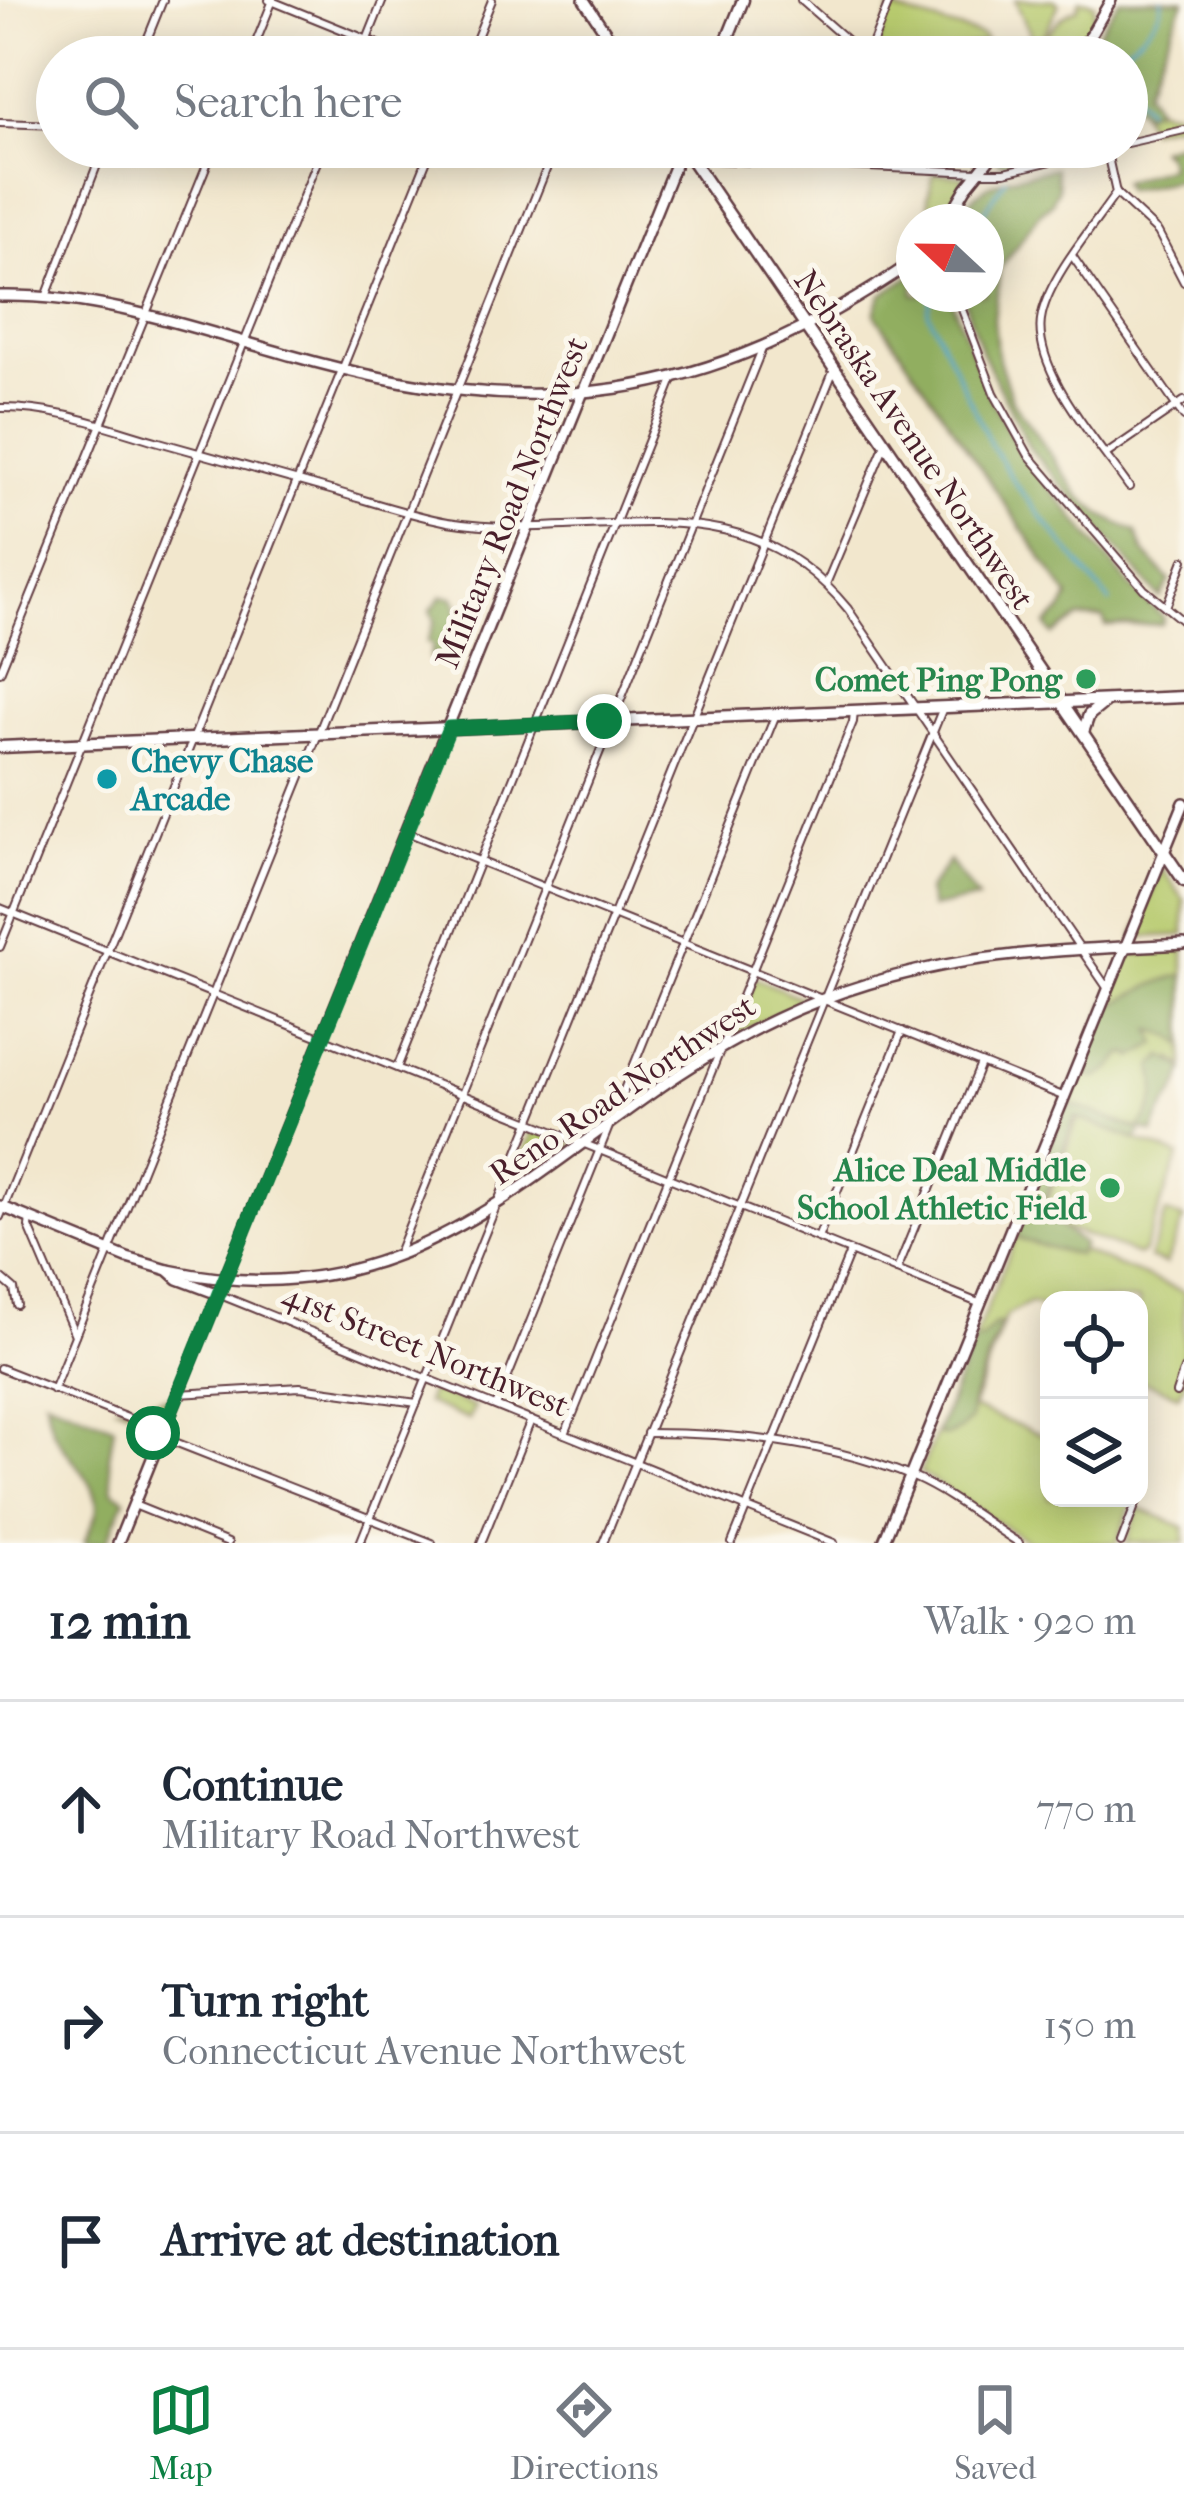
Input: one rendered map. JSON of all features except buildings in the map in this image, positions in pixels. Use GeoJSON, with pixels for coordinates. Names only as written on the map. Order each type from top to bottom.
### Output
{"type":"FeatureCollection","features":[{"type":"Feature","properties":{"kind":"main road"},"geometry":{"type":"LineString","coordinates":[[584,0],[608,36]]}},
{"type":"Feature","properties":{"kind":"main road"},"geometry":{"type":"LineString","coordinates":[[728,36],[743,0]]}},
{"type":"Feature","properties":{"kind":"main road"},"geometry":{"type":"LineString","coordinates":[[1090,36],[1111,0]]}},
{"type":"Feature","properties":{"kind":"main road","name":"Military Road Northwest"},"geometry":{"type":"LineString","coordinates":[[118,1543],[674,168]]}},
{"type":"Feature","properties":{"kind":"main road","name":"Nebraska Avenue Northwest"},"geometry":{"type":"LineString","coordinates":[[697,168],[1184,881]]}},
{"type":"Feature","properties":{"kind":"main road"},"geometry":{"type":"LineString","coordinates":[[958,204],[982,168]]}},
{"type":"Feature","properties":{"kind":"main road"},"geometry":{"type":"LineString","coordinates":[[0,296],[46,297],[147,315],[343,370],[457,392],[531,395],[585,392],[674,376],[762,349],[807,328],[896,272]]}},
{"type":"Feature","properties":{"kind":"main road"},"geometry":{"type":"LineString","coordinates":[[0,747],[1184,697]]}},
{"type":"Feature","properties":{"kind":"main road"},"geometry":{"type":"LineString","coordinates":[[1083,732],[1089,715],[1107,700]]}},
{"type":"Feature","properties":{"kind":"main road"},"geometry":{"type":"LineString","coordinates":[[883,1543],[1184,803]]}},
{"type":"Feature","properties":{"kind":"main road","name":"Reno Road Northwest"},"geometry":{"type":"LineString","coordinates":[[168,1270],[225,1278],[321,1275],[397,1256],[454,1232],[498,1204],[721,1048],[823,999],[942,963],[1026,950],[1184,944]]}},
{"type":"Feature","properties":{"kind":"main road","name":"41st Street Northwest"},"geometry":{"type":"LineString","coordinates":[[1,1210],[168,1270],[178,1279],[218,1294]]}},
{"type":"Feature","properties":{"kind":"main road"},"geometry":{"type":"LineString","coordinates":[[210,1277],[218,1294]]}},
{"type":"Feature","properties":{"kind":"street"},"geometry":{"type":"LineString","coordinates":[[149,36],[164,0]]}},
{"type":"Feature","properties":{"kind":"street"},"geometry":{"type":"LineString","coordinates":[[258,36],[271,0],[357,36]]}},
{"type":"Feature","properties":{"kind":"street"},"geometry":{"type":"LineString","coordinates":[[369,36],[383,0]]}},
{"type":"Feature","properties":{"kind":"street"},"geometry":{"type":"LineString","coordinates":[[477,36],[492,0]]}},
{"type":"Feature","properties":{"kind":"street"},"geometry":{"type":"LineString","coordinates":[[801,0],[843,36]]}},
{"type":"Feature","properties":{"kind":"street"},"geometry":{"type":"LineString","coordinates":[[875,36],[890,0]]}},
{"type":"Feature","properties":{"kind":"street"},"geometry":{"type":"LineString","coordinates":[[1,126],[36,125]]}},
{"type":"Feature","properties":{"kind":"street"},"geometry":{"type":"LineString","coordinates":[[1148,138],[1184,130]]}},
{"type":"Feature","properties":{"kind":"street"},"geometry":{"type":"LineString","coordinates":[[46,297],[96,168]]}},
{"type":"Feature","properties":{"kind":"street"},"geometry":{"type":"LineString","coordinates":[[0,672],[206,168]]}},
{"type":"Feature","properties":{"kind":"street"},"geometry":{"type":"LineString","coordinates":[[0,947],[315,168]]}},
{"type":"Feature","properties":{"kind":"street"},"geometry":{"type":"LineString","coordinates":[[1,1210],[424,168]]}},
{"type":"Feature","properties":{"kind":"street"},"geometry":{"type":"LineString","coordinates":[[53,1390],[547,168]]}},
{"type":"Feature","properties":{"kind":"street"},"geometry":{"type":"LineString","coordinates":[[902,168],[978,172],[1022,168]]}},
{"type":"Feature","properties":{"kind":"street"},"geometry":{"type":"LineString","coordinates":[[1112,168],[1116,193],[1158,232],[1184,282]]}},
{"type":"Feature","properties":{"kind":"street"},"geometry":{"type":"LineString","coordinates":[[1116,193],[1046,302],[1040,324],[1051,373],[1129,487]]}},
{"type":"Feature","properties":{"kind":"street"},"geometry":{"type":"LineString","coordinates":[[1073,257],[1180,403],[1184,417]]}},
{"type":"Feature","properties":{"kind":"street"},"geometry":{"type":"LineString","coordinates":[[963,312],[994,393],[1028,454],[1140,585],[1184,622]]}},
{"type":"Feature","properties":{"kind":"street"},"geometry":{"type":"LineString","coordinates":[[397,1256],[762,349]]}},
{"type":"Feature","properties":{"kind":"street"},"geometry":{"type":"LineString","coordinates":[[360,1543],[835,368]]}},
{"type":"Feature","properties":{"kind":"street"},"geometry":{"type":"LineString","coordinates":[[397,1068],[674,376]]}},
{"type":"Feature","properties":{"kind":"street"},"geometry":{"type":"LineString","coordinates":[[1106,454],[1180,403]]}},
{"type":"Feature","properties":{"kind":"street"},"geometry":{"type":"LineString","coordinates":[[0,408],[41,410],[100,424],[467,525],[693,523],[765,542],[826,584],[853,615],[1108,989]]}},
{"type":"Feature","properties":{"kind":"street"},"geometry":{"type":"LineString","coordinates":[[826,584],[885,443]]}},
{"type":"Feature","properties":{"kind":"street"},"geometry":{"type":"LineString","coordinates":[[1165,608],[1184,560]]}},
{"type":"Feature","properties":{"kind":"street"},"geometry":{"type":"LineString","coordinates":[[603,1543],[944,707]]}},
{"type":"Feature","properties":{"kind":"street"},"geometry":{"type":"LineString","coordinates":[[565,1434],[854,711]]}},
{"type":"Feature","properties":{"kind":"street"},"geometry":{"type":"LineString","coordinates":[[496,1406],[776,714]]}},
{"type":"Feature","properties":{"kind":"street"},"geometry":{"type":"LineString","coordinates":[[407,832],[1065,1097]]}},
{"type":"Feature","properties":{"kind":"street"},"geometry":{"type":"LineString","coordinates":[[0,908],[981,1304]]}},
{"type":"Feature","properties":{"kind":"street"},"geometry":{"type":"LineString","coordinates":[[818,1238],[902,1031]]}},
{"type":"Feature","properties":{"kind":"street"},"geometry":{"type":"LineString","coordinates":[[897,1270],[981,1064]]}},
{"type":"Feature","properties":{"kind":"street"},"geometry":{"type":"LineString","coordinates":[[30,1218],[29,1227],[75,1335]]}},
{"type":"Feature","properties":{"kind":"street"},"geometry":{"type":"LineString","coordinates":[[732,1543],[850,1251]]}},
{"type":"Feature","properties":{"kind":"street"},"geometry":{"type":"LineString","coordinates":[[0,1276],[14,1289],[17,1305]]}},
{"type":"Feature","properties":{"kind":"street","name":"41st Street Northwest"},"geometry":{"type":"LineString","coordinates":[[218,1294],[834,1543]]}},
{"type":"Feature","properties":{"kind":"street"},"geometry":{"type":"LineString","coordinates":[[0,1368],[432,1543]]}},
{"type":"Feature","properties":{"kind":"street"},"geometry":{"type":"LineString","coordinates":[[1176,1393],[1184,1369]]}},
{"type":"Feature","properties":{"kind":"street"},"geometry":{"type":"LineString","coordinates":[[178,1394],[300,1387],[417,1403]]}},
{"type":"Feature","properties":{"kind":"street"},"geometry":{"type":"LineString","coordinates":[[482,1543],[531,1420]]}},
{"type":"Feature","properties":{"kind":"street"},"geometry":{"type":"LineString","coordinates":[[647,1433],[773,1442],[879,1464],[910,1476],[1019,1543]]}},
{"type":"Feature","properties":{"kind":"street"},"geometry":{"type":"LineString","coordinates":[[134,1505],[228,1543]]}},
{"type":"Feature","properties":{"kind":"street"},"geometry":{"type":"LineString","coordinates":[[1121,1543],[1135,1507]]}},
{"type":"Feature","properties":{"kind":"green space"},"geometry":{"type":"Polygon","coordinates":[[[1015,0],[1054,0],[1059,4],[1045,33],[1031,35],[1015,0]]]}},
{"type":"Feature","properties":{"kind":"green space"},"geometry":{"type":"Polygon","coordinates":[[[1080,0],[1094,3],[1095,22],[1086,36],[1046,36],[1062,17],[1077,9],[1080,0]]]}},
{"type":"Feature","properties":{"kind":"green space"},"geometry":{"type":"Polygon","coordinates":[[[1119,0],[1184,0],[1148,85],[1148,36],[1096,36],[1119,0]]]}},
{"type":"Feature","properties":{"kind":"green space"},"geometry":{"type":"Polygon","coordinates":[[[891,9],[983,36],[881,36],[891,9]]]}},
{"type":"Feature","properties":{"kind":"green space"},"geometry":{"type":"Polygon","coordinates":[[[1148,108],[1184,113],[1184,122],[1149,129],[1148,108]]]}},
{"type":"Feature","properties":{"kind":"green space"},"geometry":{"type":"Polygon","coordinates":[[[1184,141],[1184,187],[1179,180],[1125,190],[1121,182],[1169,167],[1159,149],[1184,141]]]}},
{"type":"Feature","properties":{"kind":"green space"},"geometry":{"type":"Polygon","coordinates":[[[1055,168],[1058,187],[1052,203],[1004,263],[1004,204],[968,204],[986,188],[1055,168]]]}},
{"type":"Feature","properties":{"kind":"green space"},"geometry":{"type":"Polygon","coordinates":[[[934,173],[962,176],[965,181],[950,204],[929,204],[934,173]]]}},
{"type":"Feature","properties":{"kind":"green space"},"geometry":{"type":"Polygon","coordinates":[[[896,285],[896,312],[956,312],[989,395],[1019,450],[1132,588],[1164,618],[1162,624],[1106,626],[1103,618],[1079,618],[1053,635],[1046,625],[1069,597],[875,314],[881,295],[896,285]]]}},
{"type":"Feature","properties":{"kind":"green space"},"geometry":{"type":"Polygon","coordinates":[[[968,312],[995,312],[997,353],[1012,400],[1080,496],[1102,515],[1136,532],[1143,551],[1170,581],[1160,598],[1030,449],[983,355],[968,312]]]}},
{"type":"Feature","properties":{"kind":"green space"},"geometry":{"type":"Polygon","coordinates":[[[442,596],[456,602],[458,621],[450,631],[450,647],[430,658],[433,645],[427,642],[435,621],[431,610],[442,596]]]}},
{"type":"Feature","properties":{"kind":"green space"},"geometry":{"type":"Polygon","coordinates":[[[949,861],[978,899],[931,908],[927,891],[949,861]]]}},
{"type":"Feature","properties":{"kind":"green space"},"geometry":{"type":"Polygon","coordinates":[[[1162,868],[1184,900],[1184,935],[1134,937],[1162,868]]]}},
{"type":"Feature","properties":{"kind":"green space"},"geometry":{"type":"Polygon","coordinates":[[[1184,950],[1184,1068],[1173,1059],[1144,1125],[1137,1130],[1071,1104],[1063,1111],[1126,955],[1184,950]]]}},
{"type":"Feature","properties":{"kind":"green space"},"geometry":{"type":"Polygon","coordinates":[[[1184,975],[1184,1046],[1173,1036],[1152,1030],[1157,1044],[1133,1058],[1122,1055],[1097,1078],[1088,1076],[1082,1063],[1104,1010],[1184,975]]]}},
{"type":"Feature","properties":{"kind":"green space"},"geometry":{"type":"Polygon","coordinates":[[[755,978],[806,1000],[734,1035],[733,1032],[755,978]]]}},
{"type":"Feature","properties":{"kind":"green space"},"geometry":{"type":"Polygon","coordinates":[[[1163,1056],[1184,1068],[1154,1133],[1142,1129],[1137,1140],[1075,1117],[1037,1218],[1059,1226],[1083,1244],[1078,1255],[1021,1240],[1015,1230],[1063,1111],[1071,1104],[1137,1129],[1152,1109],[1153,1067],[1163,1056]]]}},
{"type":"Feature","properties":{"kind":"green space","name":"Alice Deal Middle School Athletic Field"},"geometry":{"type":"Polygon","coordinates":[[[1078,1118],[1179,1156],[1143,1253],[1040,1219],[1078,1118]]]}},
{"type":"Feature","properties":{"kind":"green space"},"geometry":{"type":"Polygon","coordinates":[[[533,1129],[572,1147],[511,1188],[533,1129]]]}},
{"type":"Feature","properties":{"kind":"green space"},"geometry":{"type":"Polygon","coordinates":[[[1166,1213],[1184,1219],[1166,1264],[1149,1258],[1166,1213]]]}},
{"type":"Feature","properties":{"kind":"green space"},"geometry":{"type":"Polygon","coordinates":[[[1020,1226],[1184,1292],[1184,1385],[1179,1395],[1148,1383],[1148,1291],[1040,1291],[1040,1306],[1030,1303],[1006,1316],[972,1408],[1040,1434],[1040,1507],[1131,1507],[1117,1543],[1030,1543],[920,1473],[1020,1226]]]}},
{"type":"Feature","properties":{"kind":"green space"},"geometry":{"type":"Polygon","coordinates":[[[1001,1323],[971,1404],[970,1420],[946,1436],[937,1434],[974,1341],[1001,1323]]]}},
{"type":"Feature","properties":{"kind":"green space"},"geometry":{"type":"Polygon","coordinates":[[[431,1390],[474,1407],[469,1420],[426,1403],[431,1390]]]}},
{"type":"Feature","properties":{"kind":"green space"},"geometry":{"type":"Polygon","coordinates":[[[169,1397],[159,1422],[117,1406],[169,1397]]]}},
{"type":"Feature","properties":{"kind":"green space"},"geometry":{"type":"Polygon","coordinates":[[[45,1399],[114,1426],[109,1458],[113,1491],[125,1499],[106,1543],[84,1543],[96,1516],[96,1497],[55,1434],[45,1399]]]}},
{"type":"Feature","properties":{"kind":"green space"},"geometry":{"type":"Polygon","coordinates":[[[1139,1508],[1184,1527],[1184,1543],[1126,1543],[1139,1508]]]}},
{"type":"Feature","properties":{"kind":"waterway"},"geometry":{"type":"LineString","coordinates":[[1139,36],[1152,24],[1162,0]]}},
{"type":"Feature","properties":{"kind":"waterway"},"geometry":{"type":"LineString","coordinates":[[989,204],[1006,178]]}},
{"type":"Feature","properties":{"kind":"waterway"},"geometry":{"type":"LineString","coordinates":[[928,312],[991,445],[1016,485],[1110,602]]}},
{"type":"Feature","properties":{"kind":"place","name":"Comet Ping Pong"},"geometry":{"type":"Point","coordinates":[1086,679]}},
{"type":"Feature","properties":{"kind":"place","name":"Chevy Chase Arcade"},"geometry":{"type":"Point","coordinates":[107,779]}},
{"type":"Feature","properties":{"kind":"place","name":"Alice Deal Middle School Athletic Field"},"geometry":{"type":"Point","coordinates":[1110,1188]}},
{"type":"Feature","properties":{"kind":"route"},"geometry":{"type":"LineString","coordinates":[[153,1433],[159,1441],[449,728],[604,721]]}}]}
